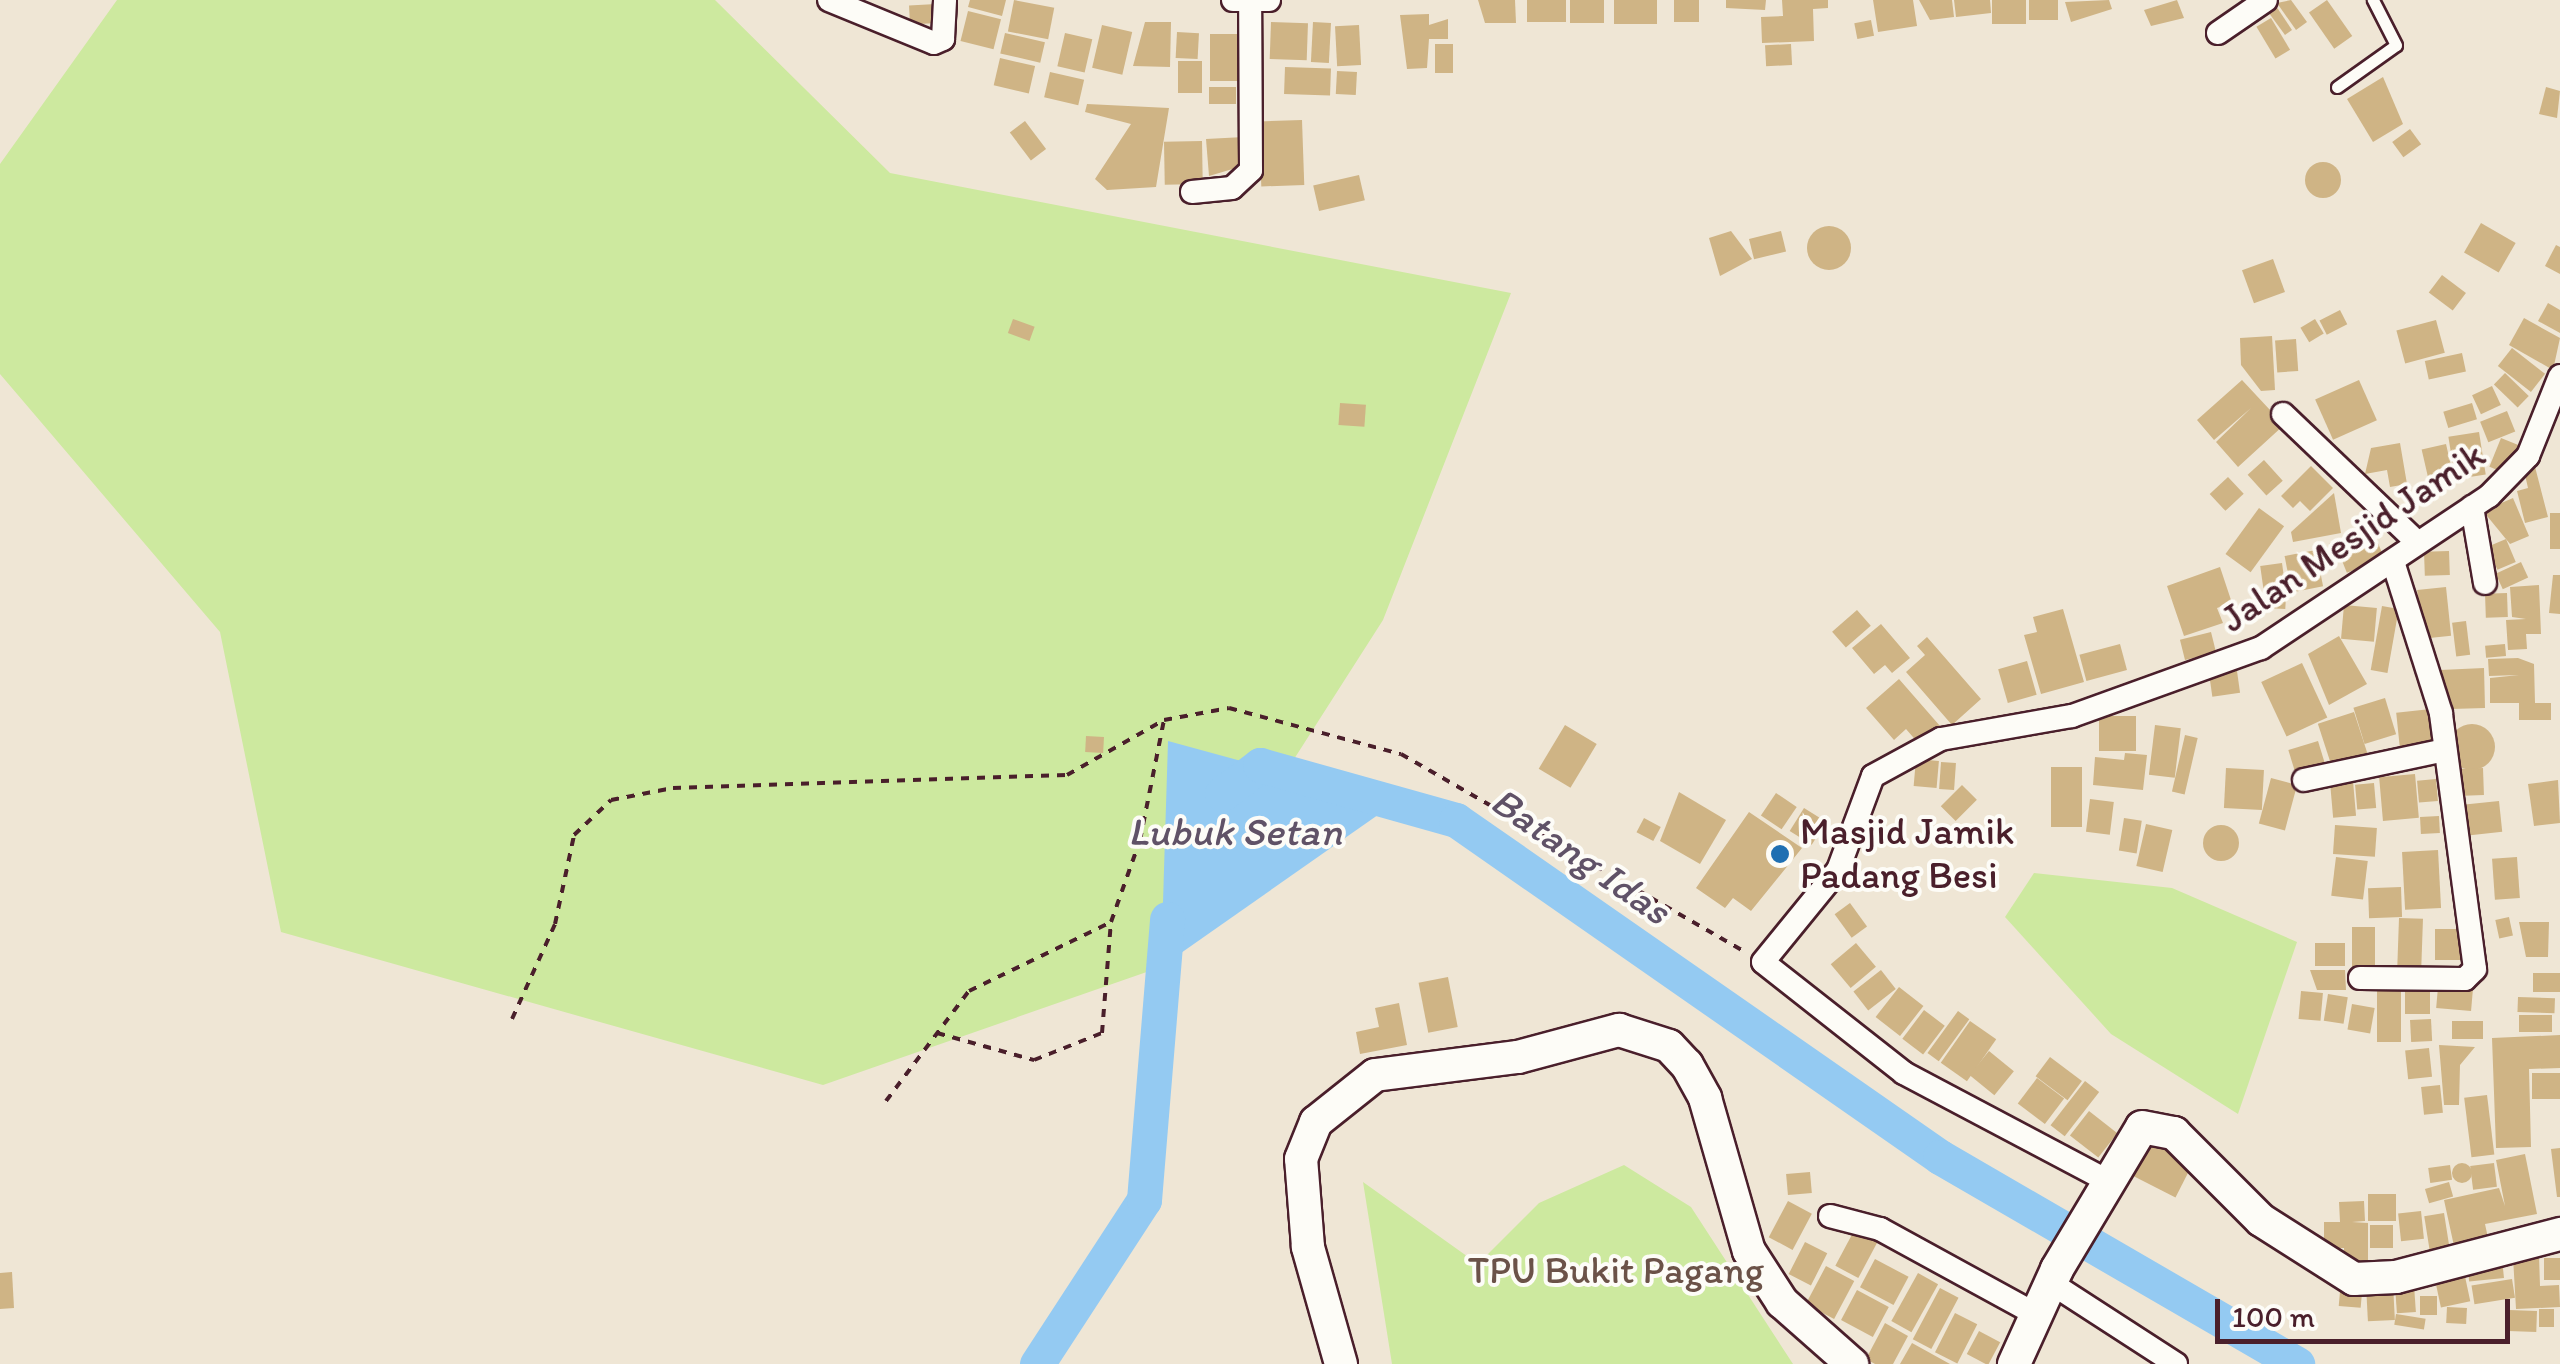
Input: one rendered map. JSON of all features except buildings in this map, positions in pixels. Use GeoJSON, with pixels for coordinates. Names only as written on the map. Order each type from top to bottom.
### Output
{"type":"FeatureCollection","features":[{"type":"Feature","properties":{"kind":"street"},"geometry":{"type":"LineString","coordinates":[[829,0],[934,43],[943,39],[945,0]]}},
{"type":"Feature","properties":{"kind":"street"},"geometry":{"type":"LineString","coordinates":[[1232,0],[1269,0]]}},
{"type":"Feature","properties":{"kind":"street"},"geometry":{"type":"LineString","coordinates":[[1192,192],[1232,188],[1251,170],[1250,0]]}},
{"type":"Feature","properties":{"kind":"street"},"geometry":{"type":"LineString","coordinates":[[2218,33],[2266,0]]}},
{"type":"Feature","properties":{"kind":"street","name":"Jalan Mesjid Jamik"},"geometry":{"type":"LineString","coordinates":[[1763,962],[1838,870],[1873,776],[1904,756],[1970,729],[2072,716],[2236,659],[2472,508],[2528,456],[2560,376]]}},
{"type":"Feature","properties":{"kind":"street"},"geometry":{"type":"LineString","coordinates":[[2283,414],[2416,541]]}},
{"type":"Feature","properties":{"kind":"street"},"geometry":{"type":"LineString","coordinates":[[2472,508],[2485,583]]}},
{"type":"Feature","properties":{"kind":"street"},"geometry":{"type":"LineString","coordinates":[[2360,978],[2465,979],[2474,969],[2444,750],[2392,562]]}},
{"type":"Feature","properties":{"kind":"street"},"geometry":{"type":"LineString","coordinates":[[2304,780],[2332,767],[2444,750]]}},
{"type":"Feature","properties":{"kind":"street"},"geometry":{"type":"LineString","coordinates":[[1763,962],[1904,1073],[2104,1184]]}},
{"type":"Feature","properties":{"kind":"street"},"geometry":{"type":"LineString","coordinates":[[1341,1364],[1308,1248],[1302,1159],[1328,1110],[1375,1074],[1518,1057],[1619,1030],[1669,1046],[1697,1080],[1749,1251],[1782,1302],[1852,1364]]}},
{"type":"Feature","properties":{"kind":"street"},"geometry":{"type":"LineString","coordinates":[[2014,1364],[2054,1276],[2131,1135],[2160,1124],[2261,1220],[2354,1278],[2396,1277],[2560,1234]]}},
{"type":"Feature","properties":{"kind":"street"},"geometry":{"type":"LineString","coordinates":[[1830,1216],[1880,1229],[2039,1316]]}},
{"type":"Feature","properties":{"kind":"street"},"geometry":{"type":"LineString","coordinates":[[2054,1276],[2176,1364]]}},
{"type":"Feature","properties":{"kind":"lane"},"geometry":{"type":"LineString","coordinates":[[2337,87],[2393,51],[2374,0]]}},
{"type":"Feature","properties":{"kind":"path"},"geometry":{"type":"LineString","coordinates":[[512,1019],[554,924],[574,835],[611,800],[853,778],[1067,775],[1164,720],[1229,708],[1401,754],[1763,962]]}},
{"type":"Feature","properties":{"kind":"path"},"geometry":{"type":"LineString","coordinates":[[935,1032],[1034,1060],[1102,1034],[1111,922],[1140,840],[1164,720]]}},
{"type":"Feature","properties":{"kind":"path"},"geometry":{"type":"LineString","coordinates":[[886,1101],[969,992],[1111,922]]}},
{"type":"Feature","properties":{"kind":"green space"},"geometry":{"type":"Polygon","coordinates":[[[117,0],[715,0],[890,173],[1511,293],[1383,620],[1161,967],[823,1085],[281,932],[220,632],[0,374],[0,164],[117,0]]]}},
{"type":"Feature","properties":{"kind":"green space"},"geometry":{"type":"Polygon","coordinates":[[[2034,873],[2172,888],[2297,942],[2238,1114],[2111,1034],[2005,917],[2034,873]]]}},
{"type":"Feature","properties":{"kind":"green space","name":"TPU Bukit Pagang"},"geometry":{"type":"Polygon","coordinates":[[[1624,1165],[1691,1207],[1793,1364],[1392,1364],[1363,1182],[1478,1264],[1539,1203],[1624,1165]]]}},
{"type":"Feature","properties":{"kind":"water","name":"Lubuk Setan"},"geometry":{"type":"Polygon","coordinates":[[[1168,741],[1395,803],[1161,967],[1168,741]]]}},
{"type":"Feature","properties":{"kind":"waterway","name":"Batang Idas"},"geometry":{"type":"LineString","coordinates":[[1222,794],[1260,765],[1456,820],[1940,1157],[2297,1364]]}},
{"type":"Feature","properties":{"kind":"waterway","name":"Batang Idas"},"geometry":{"type":"LineString","coordinates":[[1037,1364],[1144,1200],[1167,919]]}},
{"type":"Feature","properties":{"kind":"place","name":"Masjid Jamik Padang Besi"},"geometry":{"type":"Point","coordinates":[1780,854]}}]}
